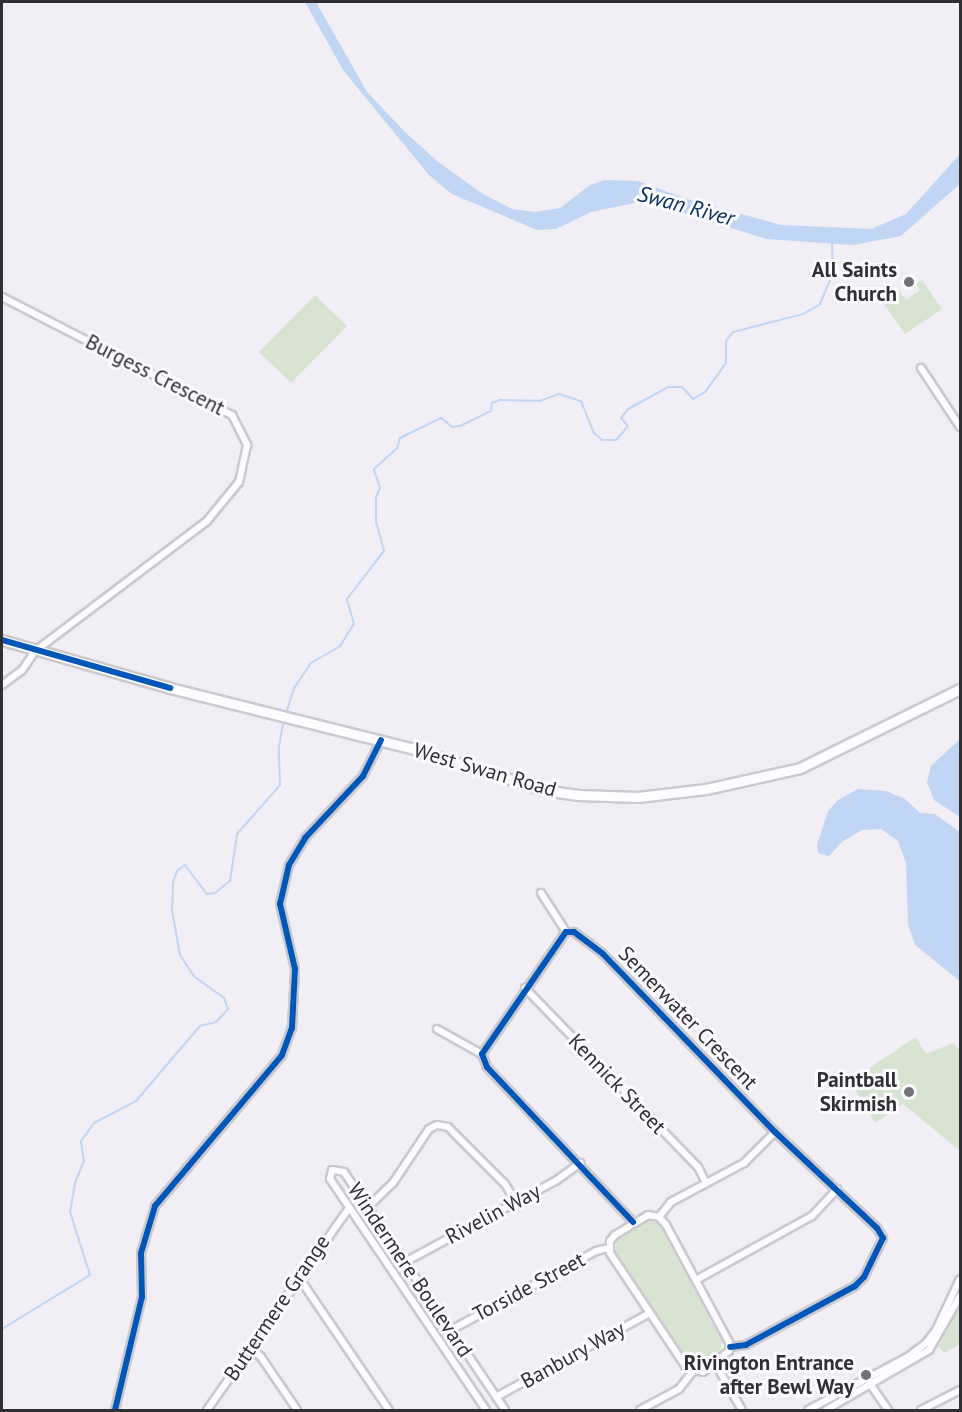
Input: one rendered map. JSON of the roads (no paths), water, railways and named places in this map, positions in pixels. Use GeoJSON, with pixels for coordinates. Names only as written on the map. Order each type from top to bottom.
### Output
{"type":"FeatureCollection","features":[{"type":"Feature","properties":{"kind":"main road","name":"West Swan Road"},"geometry":{"type":"LineString","coordinates":[[2,640],[170,688],[253,706],[381,740],[543,790],[638,797],[706,789],[800,768],[960,689]]}},
{"type":"Feature","properties":{"kind":"street","name":"Burgess Crescent"},"geometry":{"type":"LineString","coordinates":[[2,297],[232,415],[247,445],[239,482],[207,521],[35,651],[22,670],[2,685]]}},
{"type":"Feature","properties":{"kind":"street"},"geometry":{"type":"LineString","coordinates":[[921,368],[960,427]]}},
{"type":"Feature","properties":{"kind":"street"},"geometry":{"type":"LineString","coordinates":[[115,1410],[142,1297],[141,1253],[155,1206],[282,1055],[292,1028],[295,969],[280,904],[289,865],[305,838],[363,776],[381,740]]}},
{"type":"Feature","properties":{"kind":"street"},"geometry":{"type":"LineString","coordinates":[[482,1054],[525,988],[566,932],[540,893]]}},
{"type":"Feature","properties":{"kind":"street","name":"Semerwater Crescent"},"geometry":{"type":"LineString","coordinates":[[566,932],[574,932],[603,954],[775,1132],[877,1228],[883,1238],[864,1277],[855,1286],[746,1345],[730,1347]]}},
{"type":"Feature","properties":{"kind":"street","name":"Kennick Street"},"geometry":{"type":"LineString","coordinates":[[525,988],[698,1167],[706,1183]]}},
{"type":"Feature","properties":{"kind":"street"},"geometry":{"type":"LineString","coordinates":[[437,1029],[482,1054],[487,1067],[580,1163],[633,1222]]}},
{"type":"Feature","properties":{"kind":"street"},"geometry":{"type":"LineString","coordinates":[[368,1207],[393,1183],[429,1130],[437,1125],[448,1127],[505,1184],[516,1202]]}},
{"type":"Feature","properties":{"kind":"street"},"geometry":{"type":"LineString","coordinates":[[659,1217],[671,1202],[744,1163],[775,1132]]}},
{"type":"Feature","properties":{"kind":"street","name":"Rivelin Way"},"geometry":{"type":"LineString","coordinates":[[405,1262],[516,1202],[580,1163]]}},
{"type":"Feature","properties":{"kind":"street","name":"Windermere Boulevard"},"geometry":{"type":"LineString","coordinates":[[486,1410],[330,1179],[332,1170],[344,1172],[505,1410]]}},
{"type":"Feature","properties":{"kind":"street"},"geometry":{"type":"LineString","coordinates":[[696,1280],[812,1216],[837,1190]]}},
{"type":"Feature","properties":{"kind":"street","name":"Buttermere Grange"},"geometry":{"type":"LineString","coordinates":[[207,1410],[297,1279],[350,1208]]}},
{"type":"Feature","properties":{"kind":"street"},"geometry":{"type":"LineString","coordinates":[[648,1215],[659,1217],[696,1280],[730,1347],[703,1372],[693,1371],[686,1366],[608,1248],[615,1235],[633,1222],[648,1215]]}},
{"type":"Feature","properties":{"kind":"street","name":"Torside Street"},"geometry":{"type":"LineString","coordinates":[[451,1330],[596,1251],[608,1248]]}},
{"type":"Feature","properties":{"kind":"street"},"geometry":{"type":"LineString","coordinates":[[297,1279],[304,1285],[389,1410]]}},
{"type":"Feature","properties":{"kind":"street"},"geometry":{"type":"LineString","coordinates":[[808,1410],[867,1379],[926,1343],[936,1330],[960,1281]]}},
{"type":"Feature","properties":{"kind":"street"},"geometry":{"type":"LineString","coordinates":[[826,1410],[871,1386],[929,1350],[960,1296]]}},
{"type":"Feature","properties":{"kind":"street","name":"Banbury Way"},"geometry":{"type":"LineString","coordinates":[[496,1397],[650,1313]]}},
{"type":"Feature","properties":{"kind":"street"},"geometry":{"type":"LineString","coordinates":[[250,1348],[261,1357],[297,1410]]}},
{"type":"Feature","properties":{"kind":"street"},"geometry":{"type":"LineString","coordinates":[[715,1363],[742,1410]]}},
{"type":"Feature","properties":{"kind":"street"},"geometry":{"type":"LineString","coordinates":[[640,1410],[678,1389],[693,1371]]}},
{"type":"Feature","properties":{"kind":"street"},"geometry":{"type":"LineString","coordinates":[[867,1379],[888,1410]]}},
{"type":"Feature","properties":{"kind":"street"},"geometry":{"type":"LineString","coordinates":[[921,1410],[960,1390]]}},
{"type":"Feature","properties":{"kind":"water","name":"Swan River"},"geometry":{"type":"Polygon","coordinates":[[[305,2],[316,2],[367,92],[405,132],[437,161],[483,194],[512,209],[535,212],[560,208],[590,185],[605,180],[638,181],[687,199],[781,225],[871,229],[906,214],[960,154],[960,184],[901,236],[853,245],[766,239],[645,201],[591,212],[556,229],[537,230],[452,194],[429,175],[343,70],[305,2]]]}},
{"type":"Feature","properties":{"kind":"water"},"geometry":{"type":"Polygon","coordinates":[[[960,739],[960,817],[934,800],[927,782],[931,766],[960,739]]]}},
{"type":"Feature","properties":{"kind":"water"},"geometry":{"type":"Polygon","coordinates":[[[858,789],[886,791],[905,799],[920,813],[935,814],[960,832],[960,981],[915,945],[908,924],[906,863],[898,841],[881,829],[862,830],[842,842],[829,856],[818,853],[817,845],[828,811],[838,800],[858,789]]]}},
{"type":"Feature","properties":{"kind":"waterway"},"geometry":{"type":"LineString","coordinates":[[286,714],[294,688],[311,663],[340,646],[354,624],[347,599],[384,551],[376,522],[376,497],[380,488],[374,469],[397,448],[400,438],[441,418],[452,427],[460,426],[491,411],[492,403],[500,400],[539,401],[559,394],[581,401],[594,433],[602,440],[616,440],[628,426],[621,418],[628,409],[668,387],[682,387],[693,399],[705,392],[726,363],[726,341],[733,332],[803,314],[820,304],[833,274],[832,242]]}},
{"type":"Feature","properties":{"kind":"waterway"},"geometry":{"type":"LineString","coordinates":[[2,1329],[90,1275],[70,1212],[75,1183],[84,1161],[81,1141],[94,1123],[136,1101],[200,1026],[216,1022],[228,1009],[224,998],[194,976],[180,955],[172,911],[173,882],[177,871],[185,865],[207,894],[215,893],[230,881],[237,834],[280,785],[279,747],[284,719]]}},
{"type":"Feature","properties":{"kind":"place","name":"All Saints Church"},"geometry":{"type":"Point","coordinates":[909,282]}},
{"type":"Feature","properties":{"kind":"place","name":"Paintball Skirmish"},"geometry":{"type":"Point","coordinates":[909,1092]}},
{"type":"Feature","properties":{"kind":"place","name":"Rivington Entrance after Bewl Way"},"geometry":{"type":"Point","coordinates":[866,1375]}}]}
